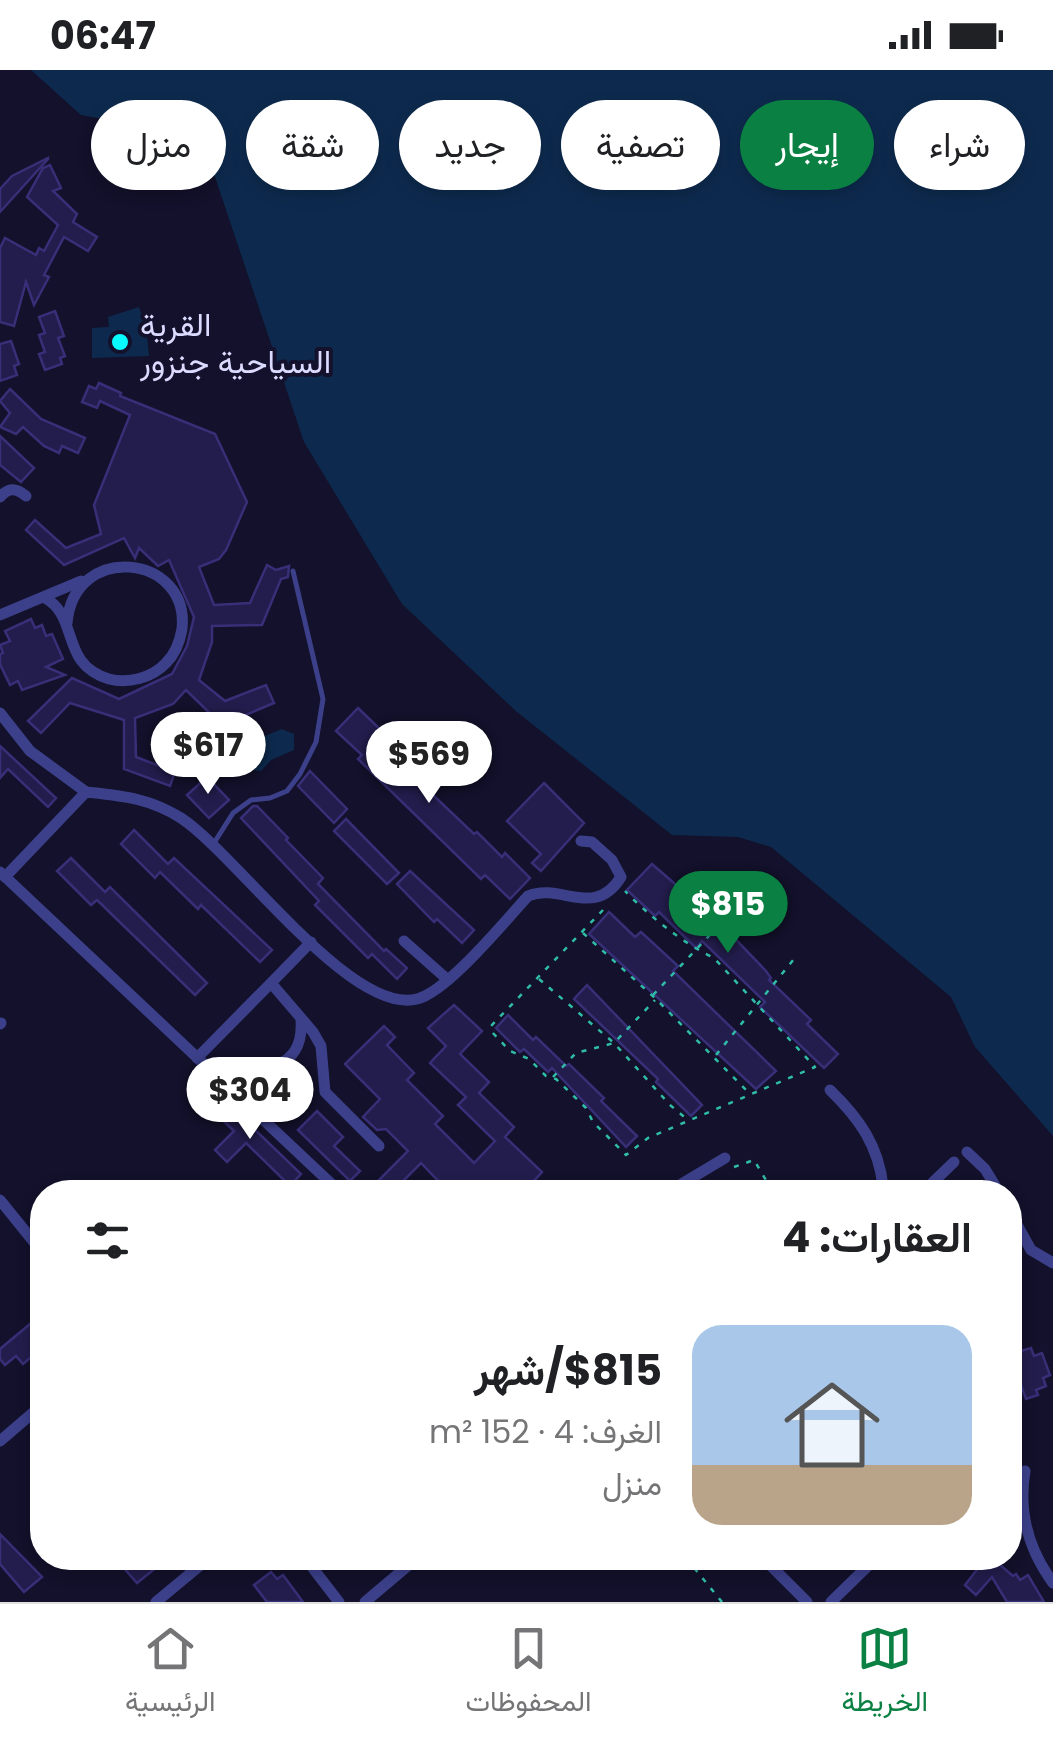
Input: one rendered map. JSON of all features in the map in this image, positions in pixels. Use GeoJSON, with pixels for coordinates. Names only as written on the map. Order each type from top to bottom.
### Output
{"type":"FeatureCollection","features":[{"type":"Feature","properties":{"kind":"street"},"geometry":{"type":"LineString","coordinates":[[0,497],[11,490],[26,496]]}},
{"type":"Feature","properties":{"kind":"street"},"geometry":{"type":"LineString","coordinates":[[0,615],[112,566],[132,566],[155,574],[170,587],[179,604],[180,642],[162,667],[145,677],[126,681],[108,678],[81,661],[70,643],[67,623],[57,604],[45,598]]}},
{"type":"Feature","properties":{"kind":"street"},"geometry":{"type":"LineString","coordinates":[[67,623],[76,592],[90,577]]}},
{"type":"Feature","properties":{"kind":"street"},"geometry":{"type":"LineString","coordinates":[[0,713],[30,752],[86,792],[149,800],[184,820],[311,942],[368,991],[392,1001],[419,999],[448,980],[528,896],[537,892],[574,899],[594,898],[612,891],[621,877],[618,869],[592,842],[582,842]]}},
{"type":"Feature","properties":{"kind":"street"},"geometry":{"type":"LineString","coordinates":[[86,792],[2,875],[327,1180]]}},
{"type":"Feature","properties":{"kind":"street"},"geometry":{"type":"LineString","coordinates":[[404,940],[448,980]]}},
{"type":"Feature","properties":{"kind":"street"},"geometry":{"type":"LineString","coordinates":[[202,1062],[311,942]]}},
{"type":"Feature","properties":{"kind":"street"},"geometry":{"type":"LineString","coordinates":[[271,983],[314,1032],[320,1046],[325,1092],[379,1146]]}},
{"type":"Feature","properties":{"kind":"street"},"geometry":{"type":"LineString","coordinates":[[202,1062],[247,1068],[280,1064],[297,1049],[302,1019]]}},
{"type":"Feature","properties":{"kind":"street"},"geometry":{"type":"LineString","coordinates":[[830,1090],[853,1113],[873,1145],[882,1180]]}},
{"type":"Feature","properties":{"kind":"street"},"geometry":{"type":"LineString","coordinates":[[967,1152],[992,1180]]}},
{"type":"Feature","properties":{"kind":"street"},"geometry":{"type":"LineString","coordinates":[[688,1180],[725,1158]]}},
{"type":"Feature","properties":{"kind":"street"},"geometry":{"type":"LineString","coordinates":[[935,1180],[954,1162]]}},
{"type":"Feature","properties":{"kind":"street"},"geometry":{"type":"LineString","coordinates":[[0,1200],[30,1237]]}},
{"type":"Feature","properties":{"kind":"street"},"geometry":{"type":"LineString","coordinates":[[1022,1234],[1031,1250],[1053,1263]]}},
{"type":"Feature","properties":{"kind":"street"},"geometry":{"type":"LineString","coordinates":[[0,1441],[30,1415]]}},
{"type":"Feature","properties":{"kind":"street"},"geometry":{"type":"LineString","coordinates":[[1022,1476],[1023,1513],[1031,1546],[1053,1583]]}},
{"type":"Feature","properties":{"kind":"street"},"geometry":{"type":"LineString","coordinates":[[156,1602],[195,1570]]}},
{"type":"Feature","properties":{"kind":"street"},"geometry":{"type":"LineString","coordinates":[[314,1570],[339,1602]]}},
{"type":"Feature","properties":{"kind":"street"},"geometry":{"type":"LineString","coordinates":[[365,1602],[403,1570]]}},
{"type":"Feature","properties":{"kind":"street"},"geometry":{"type":"LineString","coordinates":[[775,1570],[807,1602]]}},
{"type":"Feature","properties":{"kind":"street"},"geometry":{"type":"LineString","coordinates":[[831,1602],[864,1570]]}},
{"type":"Feature","properties":{"kind":"lane"},"geometry":{"type":"LineString","coordinates":[[212,847],[242,806],[287,791],[316,742],[322,699],[292,571]]}},
{"type":"Feature","properties":{"kind":"path"},"geometry":{"type":"LineString","coordinates":[[609,903],[491,1030],[510,1050],[529,1060],[586,1108],[593,1122],[626,1154],[648,1138],[815,1067],[714,958],[654,919],[623,889]]}},
{"type":"Feature","properties":{"kind":"path"},"geometry":{"type":"LineString","coordinates":[[552,1078],[576,1053],[614,1043],[724,920]]}},
{"type":"Feature","properties":{"kind":"path"},"geometry":{"type":"LineString","coordinates":[[582,932],[654,997],[751,1095]]}},
{"type":"Feature","properties":{"kind":"path"},"geometry":{"type":"LineString","coordinates":[[715,1056],[794,959]]}},
{"type":"Feature","properties":{"kind":"path"},"geometry":{"type":"LineString","coordinates":[[537,978],[614,1043],[670,1106],[688,1120]]}},
{"type":"Feature","properties":{"kind":"path"},"geometry":{"type":"LineString","coordinates":[[725,1158],[734,1167],[754,1160],[766,1180]]}},
{"type":"Feature","properties":{"kind":"path"},"geometry":{"type":"LineString","coordinates":[[696,1570],[722,1602]]}},
{"type":"Feature","properties":{"kind":"water"},"geometry":{"type":"Polygon","coordinates":[[[31,70],[1053,70],[1053,1136],[975,1047],[951,997],[771,847],[738,837],[672,835],[517,712],[402,604],[304,442],[219,190],[226,190],[226,100],[91,100],[91,117],[81,115],[31,70]]]}},
{"type":"Feature","properties":{"kind":"water","name":"القرية السياحية جنزور"},"geometry":{"type":"Polygon","coordinates":[[[139,307],[146,326],[149,356],[92,358],[92,328],[109,327],[108,317],[139,307]]]}},
{"type":"Feature","properties":{"kind":"water"},"geometry":{"type":"Polygon","coordinates":[[[282,729],[294,734],[294,750],[271,760],[261,771],[253,770],[245,760],[239,762],[233,755],[235,749],[247,750],[257,739],[282,729]]]}},
{"type":"Feature","properties":{"kind":"building"},"geometry":{"type":"Polygon","coordinates":[[[48,158],[0,212],[0,189],[12,176],[48,158]]]}},
{"type":"Feature","properties":{"kind":"building"},"geometry":{"type":"Polygon","coordinates":[[[50,165],[61,188],[53,191],[77,214],[73,222],[97,237],[88,251],[64,237],[34,305],[26,282],[14,326],[0,322],[0,248],[5,238],[36,255],[39,248],[44,251],[58,225],[27,197],[43,168],[50,165]]]}},
{"type":"Feature","properties":{"kind":"building"},"geometry":{"type":"Polygon","coordinates":[[[55,311],[64,336],[58,338],[65,356],[60,358],[62,364],[45,370],[39,354],[45,352],[39,335],[45,333],[39,317],[55,311]]]}},
{"type":"Feature","properties":{"kind":"building"},"geometry":{"type":"Polygon","coordinates":[[[11,341],[19,364],[14,366],[17,375],[0,381],[0,344],[11,341]]]}},
{"type":"Feature","properties":{"kind":"building"},"geometry":{"type":"Polygon","coordinates":[[[99,383],[121,393],[120,396],[215,434],[247,502],[226,550],[219,559],[199,567],[214,605],[250,603],[267,565],[276,570],[289,566],[288,577],[281,579],[262,625],[212,626],[212,642],[199,680],[225,701],[266,685],[274,703],[222,725],[186,690],[173,704],[135,718],[136,757],[175,772],[170,786],[124,769],[124,720],[70,703],[41,733],[28,721],[72,678],[119,699],[172,674],[187,646],[194,617],[169,560],[158,566],[139,548],[135,558],[124,538],[64,565],[26,530],[35,520],[66,548],[101,534],[94,505],[130,415],[100,401],[97,408],[82,402],[89,386],[96,389],[99,383]]]}},
{"type":"Feature","properties":{"kind":"building"},"geometry":{"type":"Polygon","coordinates":[[[10,389],[41,419],[85,438],[78,453],[62,446],[59,453],[44,446],[23,427],[16,434],[0,427],[10,413],[0,401],[10,389]]]}},
{"type":"Feature","properties":{"kind":"building"},"geometry":{"type":"Polygon","coordinates":[[[0,436],[34,468],[21,482],[0,465],[0,436]]]}},
{"type":"Feature","properties":{"kind":"building"},"geometry":{"type":"Polygon","coordinates":[[[31,619],[35,628],[42,625],[46,636],[52,634],[63,659],[46,667],[65,675],[22,690],[18,681],[10,685],[0,664],[0,645],[10,641],[5,631],[31,619]]]}},
{"type":"Feature","properties":{"kind":"building"},"geometry":{"type":"Polygon","coordinates":[[[358,708],[384,733],[380,737],[417,773],[414,777],[474,834],[477,832],[502,857],[505,853],[530,878],[510,899],[485,875],[481,879],[358,759],[362,755],[336,731],[358,708]]]}},
{"type":"Feature","properties":{"kind":"building"},"geometry":{"type":"Polygon","coordinates":[[[0,746],[56,798],[48,807],[8,769],[0,778],[0,746]]]}},
{"type":"Feature","properties":{"kind":"building"},"geometry":{"type":"Polygon","coordinates":[[[310,771],[347,809],[334,823],[298,786],[310,771]]]}},
{"type":"Feature","properties":{"kind":"building"},"geometry":{"type":"Polygon","coordinates":[[[207,777],[229,800],[209,818],[187,795],[207,777]]]}},
{"type":"Feature","properties":{"kind":"building"},"geometry":{"type":"Polygon","coordinates":[[[544,783],[584,823],[541,871],[532,863],[541,854],[507,821],[544,783]]]}},
{"type":"Feature","properties":{"kind":"building"},"geometry":{"type":"Polygon","coordinates":[[[253,806],[323,878],[318,884],[384,951],[407,968],[397,979],[372,954],[368,958],[315,905],[319,901],[241,818],[253,806]]]}},
{"type":"Feature","properties":{"kind":"building"},"geometry":{"type":"Polygon","coordinates":[[[346,819],[399,873],[387,884],[334,831],[346,819]]]}},
{"type":"Feature","properties":{"kind":"building"},"geometry":{"type":"Polygon","coordinates":[[[134,830],[168,864],[174,858],[272,950],[260,962],[160,872],[155,878],[121,844],[134,830]]]}},
{"type":"Feature","properties":{"kind":"building"},"geometry":{"type":"Polygon","coordinates":[[[71,858],[105,892],[110,887],[207,983],[195,995],[97,900],[91,905],[57,871],[71,858]]]}},
{"type":"Feature","properties":{"kind":"building"},"geometry":{"type":"Polygon","coordinates":[[[652,864],[720,923],[766,971],[769,980],[811,1020],[807,1024],[838,1054],[824,1068],[760,1007],[765,1002],[702,941],[696,948],[659,912],[655,916],[627,890],[652,864]]]}},
{"type":"Feature","properties":{"kind":"building"},"geometry":{"type":"Polygon","coordinates":[[[410,871],[474,930],[462,943],[437,919],[434,922],[397,884],[410,871]]]}},
{"type":"Feature","properties":{"kind":"building"},"geometry":{"type":"Polygon","coordinates":[[[609,912],[635,937],[641,932],[678,966],[673,971],[776,1071],[756,1089],[589,934],[609,912]]]}},
{"type":"Feature","properties":{"kind":"building"},"geometry":{"type":"Polygon","coordinates":[[[587,985],[702,1105],[691,1116],[574,999],[587,985]]]}},
{"type":"Feature","properties":{"kind":"building"},"geometry":{"type":"Polygon","coordinates":[[[454,1005],[482,1031],[460,1054],[489,1082],[479,1093],[514,1127],[505,1137],[542,1172],[535,1180],[437,1180],[421,1163],[404,1180],[379,1180],[408,1151],[386,1129],[377,1130],[363,1117],[380,1099],[345,1064],[384,1026],[395,1037],[387,1045],[414,1073],[407,1080],[443,1116],[435,1124],[474,1163],[495,1141],[458,1105],[466,1097],[430,1063],[446,1046],[428,1028],[454,1005]]]}},
{"type":"Feature","properties":{"kind":"building"},"geometry":{"type":"Polygon","coordinates":[[[508,1015],[604,1098],[601,1101],[637,1136],[626,1147],[552,1068],[548,1072],[524,1049],[520,1052],[496,1028],[508,1015]]]}},
{"type":"Feature","properties":{"kind":"building"},"geometry":{"type":"Polygon","coordinates":[[[220,1096],[301,1174],[296,1180],[284,1180],[246,1143],[227,1162],[215,1150],[234,1131],[209,1107],[220,1096]]]}},
{"type":"Feature","properties":{"kind":"building"},"geometry":{"type":"Polygon","coordinates":[[[317,1111],[343,1137],[334,1146],[360,1171],[349,1180],[298,1130],[317,1111]]]}},
{"type":"Feature","properties":{"kind":"building"},"geometry":{"type":"Polygon","coordinates":[[[30,1324],[30,1358],[23,1364],[16,1356],[5,1365],[0,1349],[30,1324]]]}},
{"type":"Feature","properties":{"kind":"building"},"geometry":{"type":"Polygon","coordinates":[[[1031,1348],[1034,1356],[1042,1353],[1050,1375],[1043,1378],[1046,1386],[1036,1390],[1038,1395],[1026,1399],[1022,1388],[1022,1351],[1031,1348]]]}},
{"type":"Feature","properties":{"kind":"building"},"geometry":{"type":"Polygon","coordinates":[[[0,1534],[30,1565],[30,1570],[42,1577],[24,1592],[0,1564],[0,1534]]]}},
{"type":"Feature","properties":{"kind":"building"},"geometry":{"type":"Polygon","coordinates":[[[126,1570],[153,1570],[137,1583],[126,1570]]]}},
{"type":"Feature","properties":{"kind":"building"},"geometry":{"type":"Polygon","coordinates":[[[977,1570],[1006,1570],[1020,1580],[1028,1575],[1044,1602],[1007,1602],[992,1577],[976,1595],[965,1585],[977,1570]]]}},
{"type":"Feature","properties":{"kind":"building"},"geometry":{"type":"Polygon","coordinates":[[[271,1572],[277,1579],[283,1575],[303,1602],[267,1602],[254,1585],[271,1572]]]}},
{"type":"Feature","properties":{"kind":"place","name":"القرية السياحية جنزور"},"geometry":{"type":"Point","coordinates":[120,342]}}]}
